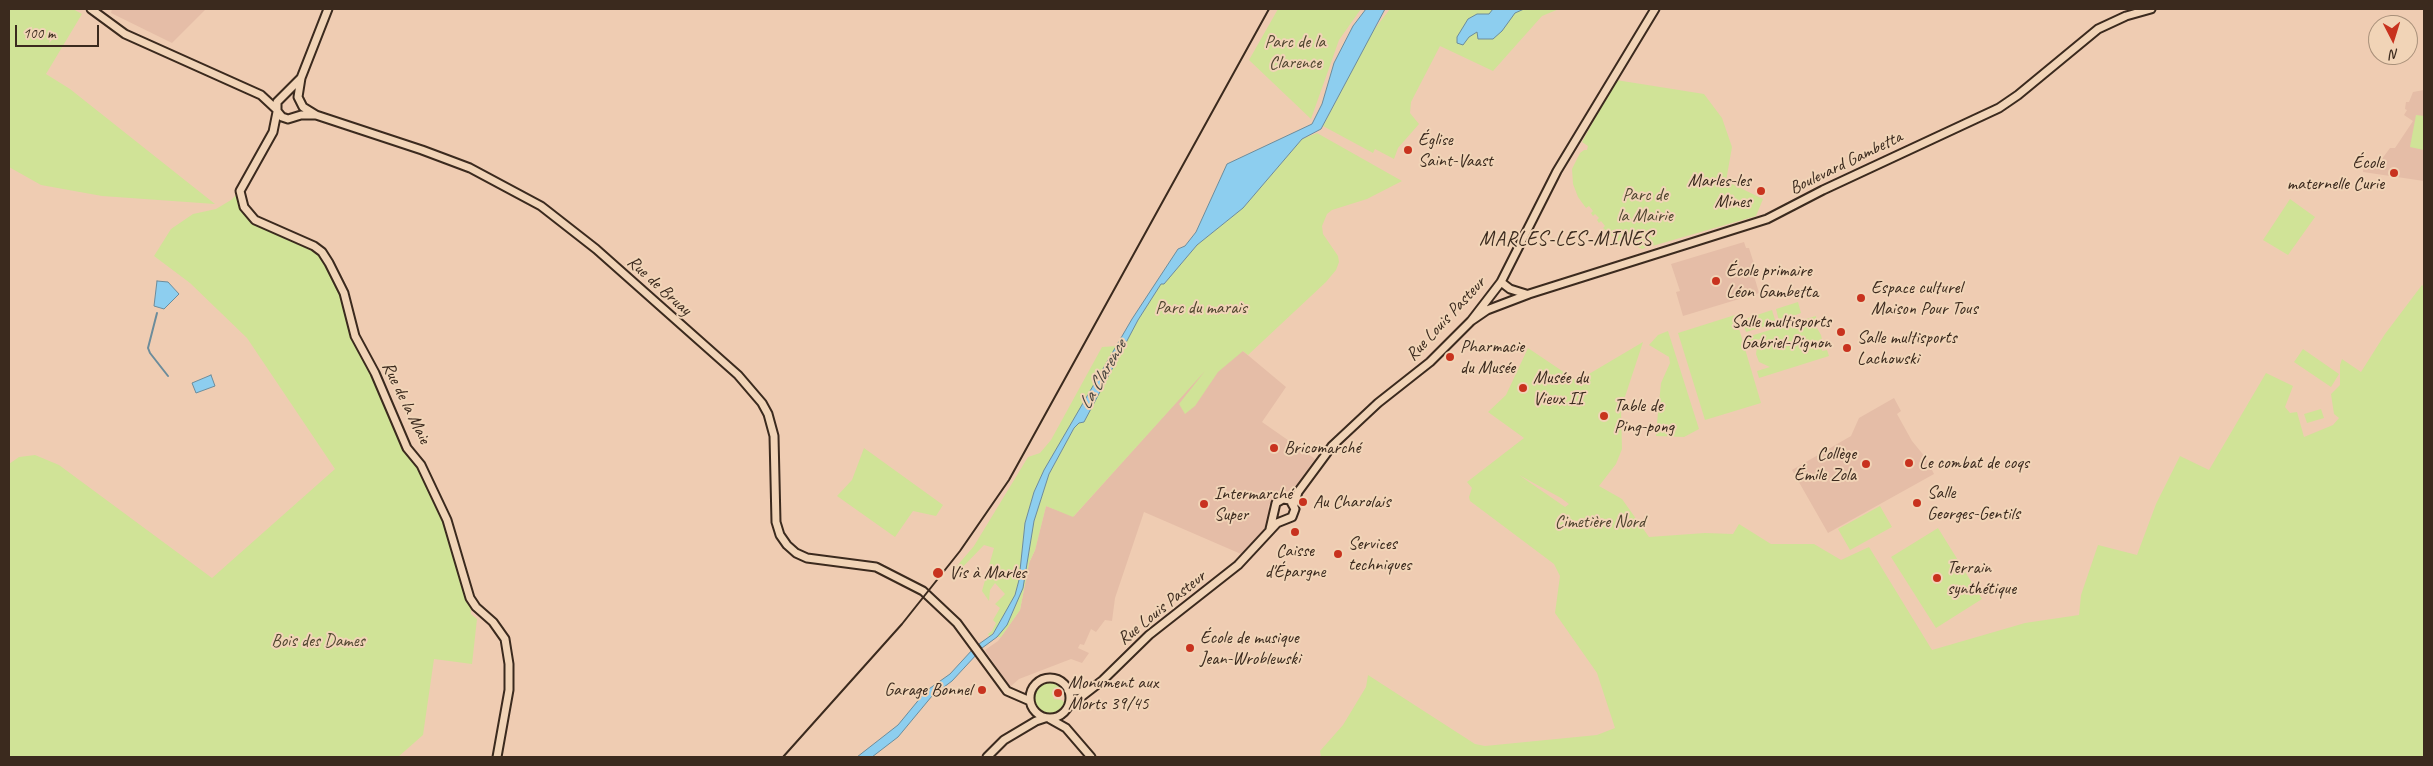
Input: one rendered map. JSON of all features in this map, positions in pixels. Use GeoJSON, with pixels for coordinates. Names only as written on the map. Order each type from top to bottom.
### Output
{"type":"FeatureCollection","features":[{"type":"Feature","properties":{"kind":"main road"},"geometry":{"type":"LineString","coordinates":[[91,9],[125,34],[261,95],[285,118],[316,116]]}},
{"type":"Feature","properties":{"kind":"main road"},"geometry":{"type":"LineString","coordinates":[[273,132],[294,117],[300,110],[302,78],[328,9]]}},
{"type":"Feature","properties":{"kind":"main road","name":"Rue Louis Pasteur"},"geometry":{"type":"LineString","coordinates":[[1288,499],[1298,492],[1332,446],[1348,430],[1421,370],[1471,321],[1495,291],[1557,171],[1638,34],[1655,9]]}},
{"type":"Feature","properties":{"kind":"main road","name":"Boulevard Gambetta"},"geometry":{"type":"LineString","coordinates":[[1471,321],[1487,310],[1529,294],[1767,219],[1823,190],[1999,108],[2018,95],[2098,29],[2126,16],[2150,9]]}},
{"type":"Feature","properties":{"kind":"main road"},"geometry":{"type":"LineString","coordinates":[[273,132],[277,102],[302,78]]}},
{"type":"Feature","properties":{"kind":"main road"},"geometry":{"type":"LineString","coordinates":[[261,95],[292,95],[316,116]]}},
{"type":"Feature","properties":{"kind":"main road","name":"Rue de Bruay"},"geometry":{"type":"LineString","coordinates":[[316,116],[422,150],[470,168],[541,206],[596,249],[738,375],[762,403],[768,414],[774,436],[776,522],[780,535],[787,545],[796,553],[807,558],[864,564],[893,575],[927,593],[957,623],[982,654],[1007,691],[1016,696]]}},
{"type":"Feature","properties":{"kind":"main road","name":"Rue de la Maie"},"geometry":{"type":"LineString","coordinates":[[273,132],[240,191],[244,207],[255,220],[314,246],[322,252],[329,263],[344,293],[356,336],[375,373],[407,448],[421,465],[447,520],[470,598],[476,607],[493,622],[505,639],[509,664],[509,690],[497,757]]}},
{"type":"Feature","properties":{"kind":"main road"},"geometry":{"type":"LineString","coordinates":[[1501,282],[1510,289],[1529,294]]}},
{"type":"Feature","properties":{"kind":"main road"},"geometry":{"type":"LineString","coordinates":[[1495,291],[1507,302]]}},
{"type":"Feature","properties":{"kind":"main road","name":"Rue Louis Pasteur"},"geometry":{"type":"LineString","coordinates":[[1294,505],[1298,492]]}},
{"type":"Feature","properties":{"kind":"main road"},"geometry":{"type":"LineString","coordinates":[[1282,499],[1288,499],[1294,505],[1295,512],[1292,517],[1283,520],[1274,513],[1276,502],[1282,499]]}},
{"type":"Feature","properties":{"kind":"main road","name":"Rue Louis Pasteur"},"geometry":{"type":"LineString","coordinates":[[1270,529],[1274,513]]}},
{"type":"Feature","properties":{"kind":"main road","name":"Rue Louis Pasteur"},"geometry":{"type":"LineString","coordinates":[[1067,709],[1093,688],[1149,635],[1238,565],[1270,529],[1283,520]]}},
{"type":"Feature","properties":{"kind":"main road"},"geometry":{"type":"LineString","coordinates":[[1016,696],[1033,688],[1041,680],[1051,678],[1060,681],[1068,690],[1070,698],[1063,720],[1066,728],[1091,757]]}},
{"type":"Feature","properties":{"kind":"main road"},"geometry":{"type":"LineString","coordinates":[[1033,688],[1030,701],[1033,709],[1047,719],[1066,728]]}},
{"type":"Feature","properties":{"kind":"main road"},"geometry":{"type":"LineString","coordinates":[[1068,690],[1075,691],[1093,688]]}},
{"type":"Feature","properties":{"kind":"main road"},"geometry":{"type":"LineString","coordinates":[[1016,696],[1030,701]]}},
{"type":"Feature","properties":{"kind":"main road"},"geometry":{"type":"LineString","coordinates":[[1026,726],[1033,709]]}},
{"type":"Feature","properties":{"kind":"main road"},"geometry":{"type":"LineString","coordinates":[[987,757],[1004,740],[1026,726],[1058,717],[1067,709]]}},
{"type":"Feature","properties":{"kind":"shaded area"},"geometry":{"type":"Polygon","coordinates":[[[112,9],[206,9],[172,43],[111,13],[112,9]]]}},
{"type":"Feature","properties":{"kind":"shaded area"},"geometry":{"type":"Polygon","coordinates":[[[2424,90],[2424,181],[2363,172],[2364,164],[2368,162],[2379,163],[2390,148],[2395,148],[2413,121],[2404,115],[2407,110],[2405,109],[2406,102],[2409,102],[2413,92],[2424,90]]]}},
{"type":"Feature","properties":{"kind":"shaded area","name":"École primaire Léon Gambetta"},"geometry":{"type":"Polygon","coordinates":[[[1744,242],[1746,248],[1749,248],[1755,267],[1752,269],[1759,293],[1683,316],[1676,292],[1680,291],[1671,264],[1744,242]]]}},
{"type":"Feature","properties":{"kind":"shaded area"},"geometry":{"type":"Polygon","coordinates":[[[1231,341],[1286,387],[1262,422],[1315,459],[1292,491],[1276,494],[1268,507],[1270,513],[1267,526],[1241,554],[1144,512],[1115,598],[1112,621],[1105,620],[1096,632],[1091,629],[1084,645],[1080,644],[1078,648],[1089,653],[1082,663],[1071,659],[1019,679],[1010,687],[985,650],[998,641],[1020,610],[1029,563],[1035,550],[1046,506],[1074,516],[1231,341]]]}},
{"type":"Feature","properties":{"kind":"shaded area","name":"Collège Émile Zola"},"geometry":{"type":"Polygon","coordinates":[[[1894,398],[1901,411],[1897,414],[1912,441],[1926,458],[1934,474],[1828,533],[1792,470],[1851,436],[1859,418],[1894,398]]]}},
{"type":"Feature","properties":{"kind":"green space"},"geometry":{"type":"Polygon","coordinates":[[[9,9],[73,9],[82,14],[46,74],[70,89],[215,204],[102,196],[41,185],[9,167],[9,9]]]}},
{"type":"Feature","properties":{"kind":"green space","name":"Parc de la Clarence"},"geometry":{"type":"Polygon","coordinates":[[[1278,9],[1361,9],[1339,40],[1311,119],[1249,60],[1278,9]]]}},
{"type":"Feature","properties":{"kind":"green space"},"geometry":{"type":"Polygon","coordinates":[[[1390,9],[1559,9],[1542,16],[1493,71],[1440,46],[1411,102],[1410,113],[1419,124],[1398,148],[1394,159],[1375,149],[1373,153],[1323,126],[1373,31],[1390,9]]]}},
{"type":"Feature","properties":{"kind":"green space","name":"Parc de la Mairie"},"geometry":{"type":"Polygon","coordinates":[[[1616,80],[1704,94],[1722,118],[1732,147],[1726,181],[1763,199],[1756,216],[1642,249],[1627,242],[1624,244],[1624,241],[1619,242],[1603,228],[1605,226],[1601,221],[1599,223],[1597,220],[1599,218],[1595,214],[1593,216],[1591,213],[1593,211],[1589,206],[1586,208],[1578,197],[1573,184],[1572,169],[1580,153],[1587,150],[1588,146],[1582,142],[1616,80]]]}},
{"type":"Feature","properties":{"kind":"green space"},"geometry":{"type":"Polygon","coordinates":[[[2416,115],[2424,116],[2424,150],[2410,147],[2416,115]]]}},
{"type":"Feature","properties":{"kind":"green space","name":"Parc du marais"},"geometry":{"type":"Polygon","coordinates":[[[1317,133],[1402,181],[1367,199],[1332,210],[1327,214],[1322,226],[1323,234],[1338,256],[1339,262],[1336,270],[1326,282],[1248,355],[1243,351],[1218,372],[1195,406],[1185,414],[1179,404],[1205,371],[1073,517],[1046,506],[1035,550],[1029,563],[1020,610],[1001,637],[997,637],[1012,614],[1023,588],[1034,521],[1049,474],[1074,428],[1102,386],[1138,320],[1161,284],[1164,284],[1197,245],[1243,208],[1302,139],[1317,133]]]}},
{"type":"Feature","properties":{"kind":"green space","name":"Bois des Dames"},"geometry":{"type":"Polygon","coordinates":[[[240,191],[244,207],[255,220],[305,240],[329,263],[407,448],[421,465],[447,520],[470,598],[471,614],[477,619],[472,664],[434,659],[423,735],[398,757],[9,757],[9,464],[19,457],[35,455],[59,465],[212,578],[335,469],[247,338],[190,283],[154,256],[171,229],[193,214],[216,209],[231,200],[240,191]]]}},
{"type":"Feature","properties":{"kind":"green space"},"geometry":{"type":"Polygon","coordinates":[[[2290,199],[2315,217],[2288,255],[2263,240],[2290,199]]]}},
{"type":"Feature","properties":{"kind":"green space","name":"Cimetière Nord"},"geometry":{"type":"Polygon","coordinates":[[[2422,285],[2424,287],[2424,757],[1321,757],[1320,751],[1343,725],[1366,687],[1368,675],[1475,744],[1485,746],[1597,735],[1615,728],[1597,673],[1555,613],[1560,576],[1554,564],[1470,501],[1469,497],[1472,488],[1467,482],[1524,438],[1488,412],[1506,395],[1528,348],[1577,381],[1643,342],[1621,409],[1622,449],[1616,464],[1599,486],[1622,499],[1649,537],[1705,533],[1733,534],[1739,524],[1771,544],[1814,544],[1841,560],[1869,547],[1932,650],[2025,623],[2079,615],[2081,595],[2098,545],[2137,555],[2156,504],[2180,456],[2209,470],[2266,373],[2293,386],[2285,407],[2290,413],[2297,412],[2304,437],[2333,425],[2339,418],[2334,414],[2331,394],[2340,385],[2340,365],[2342,359],[2361,372],[2385,334],[2422,285]],[[1519,475],[1565,507],[1569,504],[1519,475]]]}},
{"type":"Feature","properties":{"kind":"green space"},"geometry":{"type":"Polygon","coordinates":[[[1798,302],[1801,313],[1779,321],[1776,309],[1798,302]]]}},
{"type":"Feature","properties":{"kind":"green space"},"geometry":{"type":"Polygon","coordinates":[[[1772,310],[1776,323],[1746,332],[1742,320],[1772,310]]]}},
{"type":"Feature","properties":{"kind":"green space"},"geometry":{"type":"Polygon","coordinates":[[[1735,315],[1761,403],[1705,420],[1678,333],[1735,315]]]}},
{"type":"Feature","properties":{"kind":"green space"},"geometry":{"type":"Polygon","coordinates":[[[1816,316],[1817,321],[1809,324],[1817,328],[1823,344],[1822,351],[1827,350],[1829,356],[1759,378],[1757,371],[1770,367],[1759,362],[1756,354],[1761,339],[1748,342],[1747,337],[1816,316]]]}},
{"type":"Feature","properties":{"kind":"green space"},"geometry":{"type":"Polygon","coordinates":[[[1668,331],[1699,429],[1684,437],[1656,436],[1661,383],[1670,363],[1669,357],[1649,345],[1658,335],[1668,331]]]}},
{"type":"Feature","properties":{"kind":"green space"},"geometry":{"type":"Polygon","coordinates":[[[1117,346],[1044,470],[1034,492],[1025,523],[1019,580],[1015,595],[1002,620],[990,637],[988,634],[996,623],[993,620],[1000,608],[995,604],[1005,594],[995,583],[990,590],[989,601],[982,591],[994,548],[984,545],[954,576],[951,573],[974,546],[1028,457],[1040,453],[1051,440],[1102,347],[1117,346]]]}},
{"type":"Feature","properties":{"kind":"green space"},"geometry":{"type":"Polygon","coordinates":[[[2303,349],[2339,374],[2331,387],[2294,362],[2303,349]]]}},
{"type":"Feature","properties":{"kind":"green space"},"geometry":{"type":"Polygon","coordinates":[[[2321,409],[2324,418],[2307,423],[2304,414],[2321,409]]]}},
{"type":"Feature","properties":{"kind":"green space"},"geometry":{"type":"Polygon","coordinates":[[[864,448],[943,505],[936,516],[913,511],[895,537],[837,496],[852,480],[864,448]]]}},
{"type":"Feature","properties":{"kind":"green space"},"geometry":{"type":"Polygon","coordinates":[[[1880,506],[1892,527],[1850,550],[1838,529],[1880,506]]]}},
{"type":"Feature","properties":{"kind":"green space","name":"Terrain synthétique"},"geometry":{"type":"Polygon","coordinates":[[[1938,528],[1982,599],[1936,628],[1891,557],[1938,528]]]}},
{"type":"Feature","properties":{"kind":"green space"},"geometry":{"type":"Polygon","coordinates":[[[1045,683],[1055,683],[1063,688],[1053,693],[1054,699],[1062,700],[1065,703],[1055,714],[1045,714],[1034,703],[1036,689],[1045,683]]]}},
{"type":"Feature","properties":{"kind":"water","name":"La Clarence"},"geometry":{"type":"Polygon","coordinates":[[[1366,9],[1385,9],[1321,129],[1302,139],[1243,208],[1197,245],[1164,284],[1161,284],[1138,320],[1084,422],[1079,423],[1074,428],[1049,474],[1034,521],[1023,588],[1007,625],[997,637],[982,648],[979,644],[993,634],[1015,595],[1019,580],[1025,523],[1034,492],[1044,470],[1132,319],[1178,249],[1185,246],[1196,232],[1227,164],[1312,124],[1322,104],[1334,63],[1353,26],[1366,9]]]}},
{"type":"Feature","properties":{"kind":"water"},"geometry":{"type":"Polygon","coordinates":[[[1493,9],[1524,9],[1515,13],[1502,31],[1493,39],[1478,39],[1477,32],[1469,37],[1463,45],[1457,43],[1457,37],[1468,19],[1477,14],[1489,14],[1493,9]]]}},
{"type":"Feature","properties":{"kind":"water"},"geometry":{"type":"Polygon","coordinates":[[[157,281],[168,282],[179,294],[164,309],[154,306],[157,281]]]}},
{"type":"Feature","properties":{"kind":"water"},"geometry":{"type":"Polygon","coordinates":[[[211,375],[215,386],[196,393],[192,383],[211,375]]]}},
{"type":"Feature","properties":{"kind":"water"},"geometry":{"type":"Polygon","coordinates":[[[973,649],[977,654],[952,681],[932,696],[898,737],[872,757],[857,757],[898,725],[926,691],[950,674],[973,649]]]}},
{"type":"Feature","properties":{"kind":"waterway"},"geometry":{"type":"LineString","coordinates":[[157,313],[148,348],[168,376]]}},
{"type":"Feature","properties":{"kind":"railway"},"geometry":{"type":"LineString","coordinates":[[783,757],[902,624],[960,551],[1009,480],[1269,9]]}},
{"type":"Feature","properties":{"kind":"place","name":"Église Saint-Vaast"},"geometry":{"type":"Point","coordinates":[1408,150]}},
{"type":"Feature","properties":{"kind":"place","name":"École maternelle Curie"},"geometry":{"type":"Point","coordinates":[2394,173]}},
{"type":"Feature","properties":{"kind":"place","name":"Marles-les Mines"},"geometry":{"type":"Point","coordinates":[1761,191]}},
{"type":"Feature","properties":{"kind":"place","name":"École primaire Léon Gambetta"},"geometry":{"type":"Point","coordinates":[1716,281]}},
{"type":"Feature","properties":{"kind":"place","name":"Espace culturel Maison Pour Tous"},"geometry":{"type":"Point","coordinates":[1861,298]}},
{"type":"Feature","properties":{"kind":"place","name":"Salle multisports Gabriel-Pignon"},"geometry":{"type":"Point","coordinates":[1841,332]}},
{"type":"Feature","properties":{"kind":"place","name":"Salle multisports Lachowski"},"geometry":{"type":"Point","coordinates":[1847,348]}},
{"type":"Feature","properties":{"kind":"place","name":"Pharmacie du Musée"},"geometry":{"type":"Point","coordinates":[1450,357]}},
{"type":"Feature","properties":{"kind":"place","name":"Musée du Vieux II"},"geometry":{"type":"Point","coordinates":[1523,388]}},
{"type":"Feature","properties":{"kind":"place","name":"Table de Ping-pong"},"geometry":{"type":"Point","coordinates":[1604,416]}},
{"type":"Feature","properties":{"kind":"place","name":"Bricomarché"},"geometry":{"type":"Point","coordinates":[1274,448]}},
{"type":"Feature","properties":{"kind":"place","name":"Le combat de coqs"},"geometry":{"type":"Point","coordinates":[1909,463]}},
{"type":"Feature","properties":{"kind":"place","name":"Collège Émile Zola"},"geometry":{"type":"Point","coordinates":[1866,464]}},
{"type":"Feature","properties":{"kind":"place","name":"Au Charolais"},"geometry":{"type":"Point","coordinates":[1303,502]}},
{"type":"Feature","properties":{"kind":"place","name":"Salle Georges-Gentils"},"geometry":{"type":"Point","coordinates":[1917,503]}},
{"type":"Feature","properties":{"kind":"place","name":"Intermarché Super"},"geometry":{"type":"Point","coordinates":[1204,504]}},
{"type":"Feature","properties":{"kind":"place","name":"Caisse d'Épargne"},"geometry":{"type":"Point","coordinates":[1295,532]}},
{"type":"Feature","properties":{"kind":"place","name":"Services techniques"},"geometry":{"type":"Point","coordinates":[1338,554]}},
{"type":"Feature","properties":{"kind":"place","name":"Vis à Marles"},"geometry":{"type":"Point","coordinates":[938,573]}},
{"type":"Feature","properties":{"kind":"place","name":"Terrain synthétique"},"geometry":{"type":"Point","coordinates":[1937,578]}},
{"type":"Feature","properties":{"kind":"place","name":"École de musique Jean-Wroblewski"},"geometry":{"type":"Point","coordinates":[1190,648]}},
{"type":"Feature","properties":{"kind":"place","name":"Garage Bonnel"},"geometry":{"type":"Point","coordinates":[982,690]}},
{"type":"Feature","properties":{"kind":"place","name":"Monument aux Morts 39/45"},"geometry":{"type":"Point","coordinates":[1058,693]}},
{"type":"Feature","properties":{"kind":"district","name":"MARLES-LES-MINES"},"geometry":{"type":"Point","coordinates":[1566,240]}}]}
